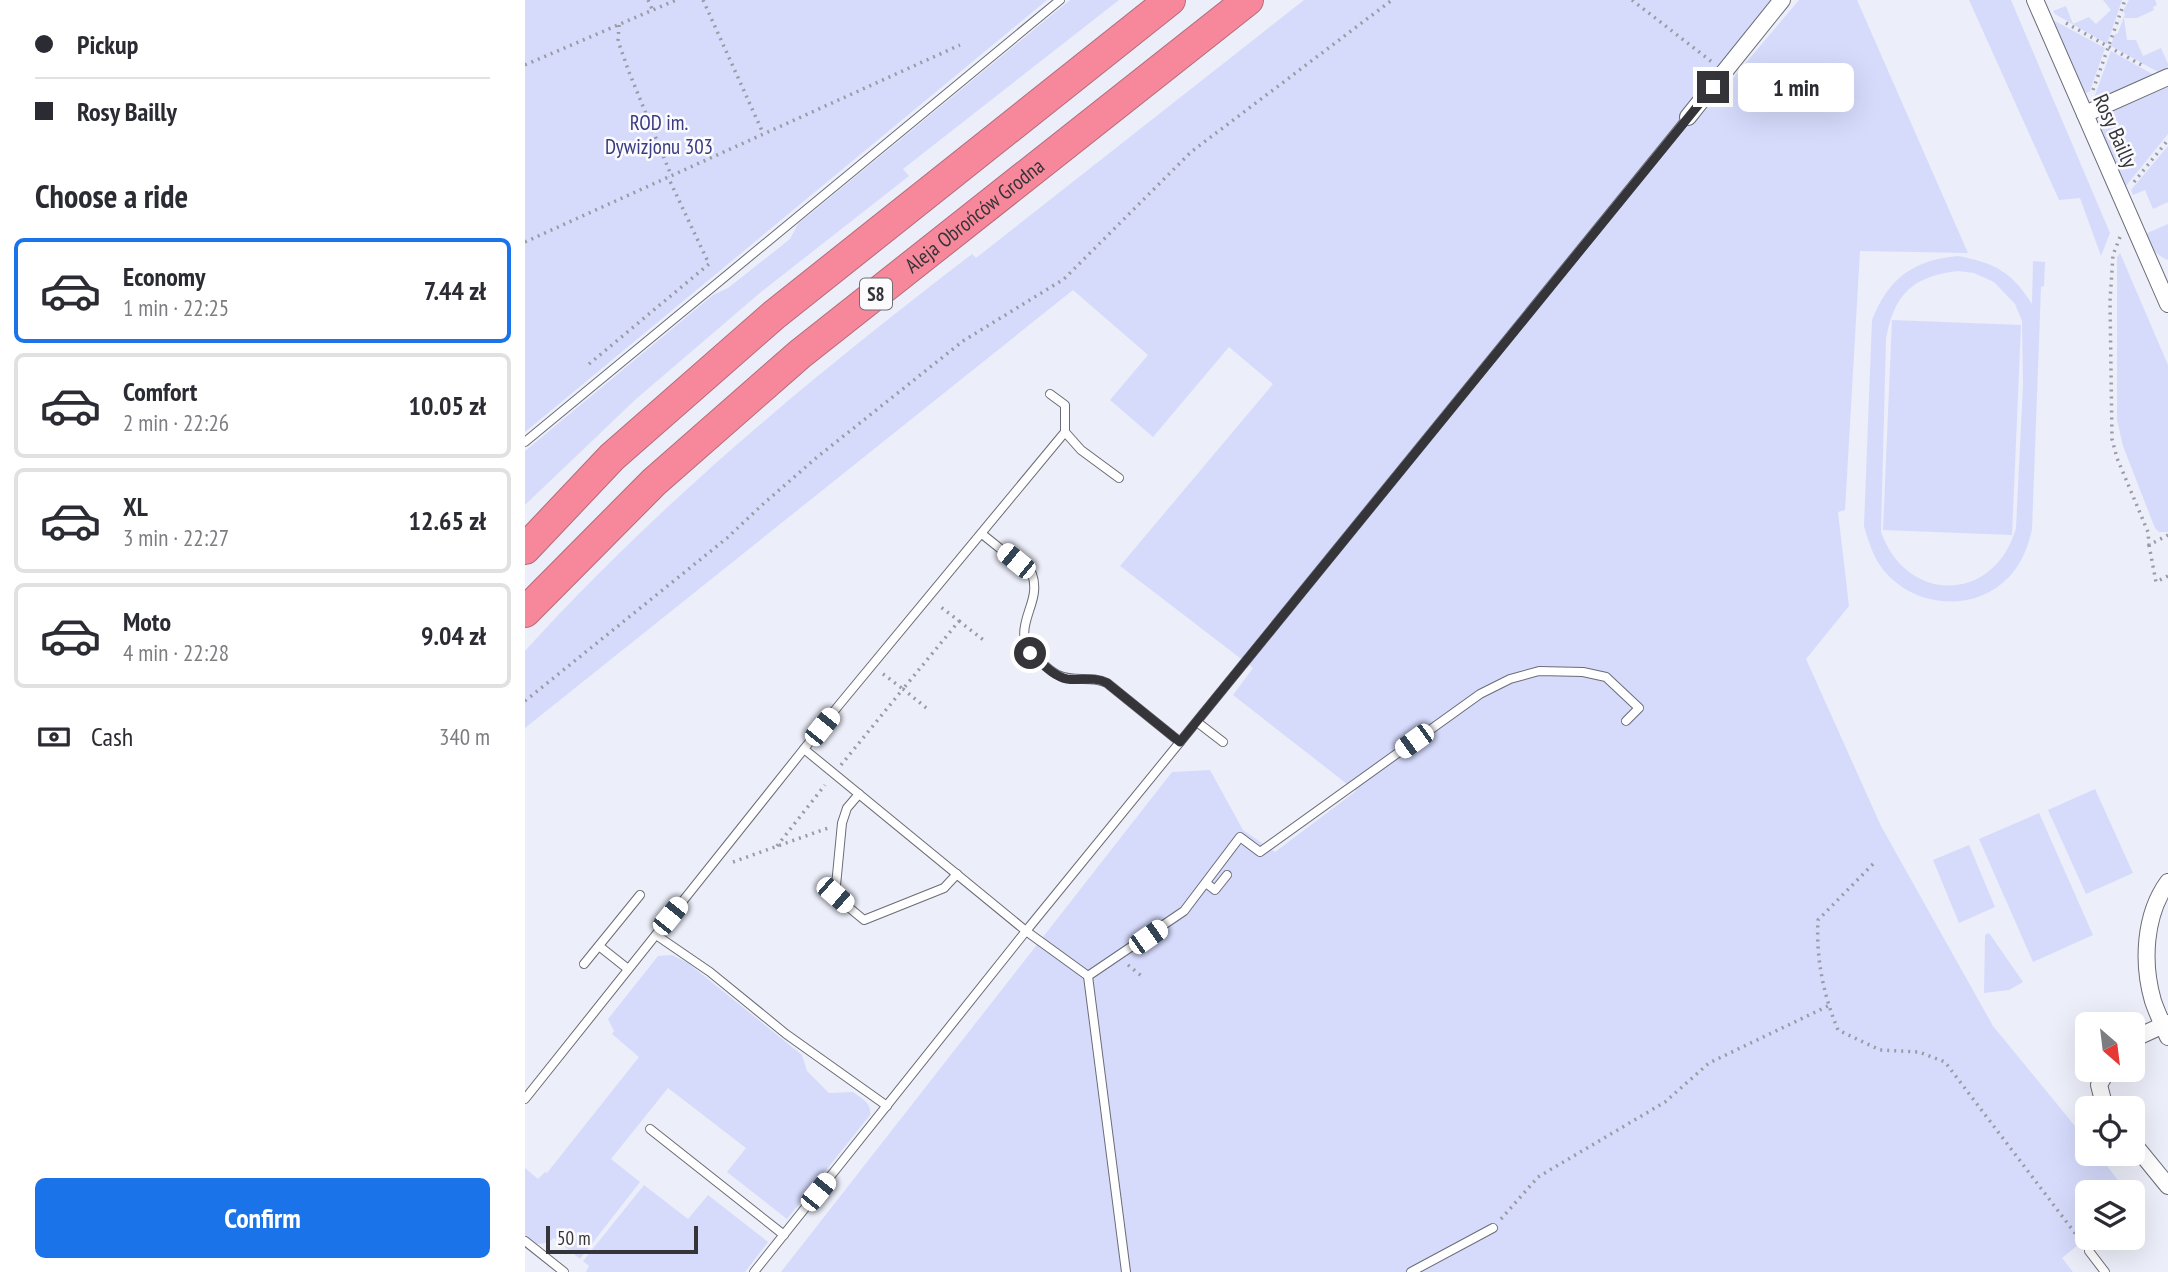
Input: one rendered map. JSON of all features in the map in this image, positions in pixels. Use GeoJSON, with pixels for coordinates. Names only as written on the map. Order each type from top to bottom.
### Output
{"type":"FeatureCollection","features":[{"type":"Feature","properties":{"kind":"highway","name":"S8"},"geometry":{"type":"LineString","coordinates":[[525,549],[612,457],[774,315],[1170,0]]}},
{"type":"Feature","properties":{"kind":"highway","name":"Aleja Obrońców Grodna"},"geometry":{"type":"LineString","coordinates":[[525,612],[654,482],[800,355],[1248,0]]}},
{"type":"Feature","properties":{"kind":"street"},"geometry":{"type":"LineString","coordinates":[[1688,117],[1782,0]]}},
{"type":"Feature","properties":{"kind":"street","name":"Rosy Bailly"},"geometry":{"type":"LineString","coordinates":[[2035,0],[2131,221],[2163,276],[2168,304]]}},
{"type":"Feature","properties":{"kind":"street"},"geometry":{"type":"LineString","coordinates":[[2085,114],[2167,78]]}},
{"type":"Feature","properties":{"kind":"street"},"geometry":{"type":"LineString","coordinates":[[2145,1035],[2166,1028],[2153,1001],[2147,947],[2154,910],[2168,882]]}},
{"type":"Feature","properties":{"kind":"street"},"geometry":{"type":"LineString","coordinates":[[2145,1158],[2168,1186]]}},
{"type":"Feature","properties":{"kind":"lane"},"geometry":{"type":"LineString","coordinates":[[525,442],[1060,0]]}},
{"type":"Feature","properties":{"kind":"lane"},"geometry":{"type":"LineString","coordinates":[[754,1272],[1027,931],[1688,117]]}},
{"type":"Feature","properties":{"kind":"lane"},"geometry":{"type":"LineString","coordinates":[[525,1099],[804,749],[1065,432],[1065,405],[1050,394]]}},
{"type":"Feature","properties":{"kind":"lane"},"geometry":{"type":"LineString","coordinates":[[1065,432],[1081,450],[1119,478]]}},
{"type":"Feature","properties":{"kind":"lane"},"geometry":{"type":"LineString","coordinates":[[982,534],[1033,574],[1034,588],[1024,634],[1030,653],[1055,674],[1066,678],[1099,679],[1107,683],[1180,742]]}},
{"type":"Feature","properties":{"kind":"lane"},"geometry":{"type":"LineString","coordinates":[[1088,976],[1184,911],[1240,837],[1260,852],[1480,694],[1510,679],[1539,671],[1583,672],[1606,677],[1639,708],[1626,722]]}},
{"type":"Feature","properties":{"kind":"lane"},"geometry":{"type":"LineString","coordinates":[[1197,722],[1223,741]]}},
{"type":"Feature","properties":{"kind":"lane"},"geometry":{"type":"LineString","coordinates":[[804,749],[1027,931],[1088,976],[1126,1272]]}},
{"type":"Feature","properties":{"kind":"lane"},"geometry":{"type":"LineString","coordinates":[[859,794],[847,808],[842,823],[835,895],[864,920],[944,888],[957,874]]}},
{"type":"Feature","properties":{"kind":"lane"},"geometry":{"type":"LineString","coordinates":[[1206,883],[1215,890],[1227,875]]}},
{"type":"Feature","properties":{"kind":"lane"},"geometry":{"type":"LineString","coordinates":[[584,964],[640,895]]}},
{"type":"Feature","properties":{"kind":"lane"},"geometry":{"type":"LineString","coordinates":[[656,935],[710,972],[786,1034],[887,1107]]}},
{"type":"Feature","properties":{"kind":"lane"},"geometry":{"type":"LineString","coordinates":[[599,946],[628,969]]}},
{"type":"Feature","properties":{"kind":"lane"},"geometry":{"type":"LineString","coordinates":[[650,1129],[784,1235]]}},
{"type":"Feature","properties":{"kind":"lane"},"geometry":{"type":"LineString","coordinates":[[1411,1272],[1493,1228]]}},
{"type":"Feature","properties":{"kind":"lane"},"geometry":{"type":"LineString","coordinates":[[525,1241],[565,1272]]}},
{"type":"Feature","properties":{"kind":"lane"},"geometry":{"type":"LineString","coordinates":[[2089,1251],[2105,1272]]}},
{"type":"Feature","properties":{"kind":"path"},"geometry":{"type":"LineString","coordinates":[[648,0],[653,11]]}},
{"type":"Feature","properties":{"kind":"path"},"geometry":{"type":"LineString","coordinates":[[525,65],[676,0]]}},
{"type":"Feature","properties":{"kind":"path"},"geometry":{"type":"LineString","coordinates":[[703,0],[763,133]]}},
{"type":"Feature","properties":{"kind":"path"},"geometry":{"type":"LineString","coordinates":[[525,701],[727,538],[816,458],[963,341],[1064,279],[1191,152],[1392,0]]}},
{"type":"Feature","properties":{"kind":"path"},"geometry":{"type":"LineString","coordinates":[[1632,0],[1725,71]]}},
{"type":"Feature","properties":{"kind":"path"},"geometry":{"type":"LineString","coordinates":[[2085,114],[2125,0]]}},
{"type":"Feature","properties":{"kind":"path"},"geometry":{"type":"LineString","coordinates":[[2042,16],[2048,14],[2167,78]]}},
{"type":"Feature","properties":{"kind":"path"},"geometry":{"type":"LineString","coordinates":[[589,364],[709,264],[669,176],[629,72],[618,41],[619,25]]}},
{"type":"Feature","properties":{"kind":"path"},"geometry":{"type":"LineString","coordinates":[[525,242],[960,45]]}},
{"type":"Feature","properties":{"kind":"path"},"geometry":{"type":"LineString","coordinates":[[2121,197],[2168,140]]}},
{"type":"Feature","properties":{"kind":"path"},"geometry":{"type":"LineString","coordinates":[[2131,221],[2113,255],[2110,301],[2112,439],[2117,458],[2148,532],[2156,583],[2168,576]]}},
{"type":"Feature","properties":{"kind":"path"},"geometry":{"type":"LineString","coordinates":[[2149,545],[2168,535]]}},
{"type":"Feature","properties":{"kind":"path"},"geometry":{"type":"LineString","coordinates":[[929,597],[986,642]]}},
{"type":"Feature","properties":{"kind":"path"},"geometry":{"type":"LineString","coordinates":[[777,846],[958,621]]}},
{"type":"Feature","properties":{"kind":"path"},"geometry":{"type":"LineString","coordinates":[[873,666],[930,711]]}},
{"type":"Feature","properties":{"kind":"path"},"geometry":{"type":"LineString","coordinates":[[715,861],[726,865],[842,823]]}},
{"type":"Feature","properties":{"kind":"path"},"geometry":{"type":"LineString","coordinates":[[1873,864],[1818,920],[1817,949],[1828,1006],[1838,1030],[1879,1050],[1919,1052],[1945,1062],[2075,1233]]}},
{"type":"Feature","properties":{"kind":"path"},"geometry":{"type":"LineString","coordinates":[[1118,958],[1144,978]]}},
{"type":"Feature","properties":{"kind":"path"},"geometry":{"type":"LineString","coordinates":[[1493,1228],[1538,1177],[1665,1102],[1709,1063],[1828,1006]]}},
{"type":"Feature","properties":{"kind":"green space","name":"ROD im. Dywizjonu 303"},"geometry":{"type":"Polygon","coordinates":[[[525,0],[1047,0],[525,432],[525,0]]]}},
{"type":"Feature","properties":{"kind":"green space"},"geometry":{"type":"Polygon","coordinates":[[[1070,0],[1119,0],[903,169],[909,176],[761,292],[636,399],[525,505],[525,451],[713,295],[728,288],[790,239],[798,224],[1070,0]]]}},
{"type":"Feature","properties":{"kind":"green space"},"geometry":{"type":"Polygon","coordinates":[[[1304,0],[1774,0],[1688,104],[1700,117],[1799,0],[1857,0],[1968,253],[1860,251],[1845,510],[1838,512],[1849,606],[1806,659],[1881,826],[1993,1026],[2075,1126],[2075,1166],[2107,1166],[2118,1180],[2075,1180],[2075,1248],[2062,1258],[2073,1272],[781,1272],[1172,772],[1210,770],[1243,830],[1275,852],[1356,791],[1233,695],[1253,668],[1120,566],[1273,384],[1229,347],[1153,437],[1110,400],[1148,355],[1073,290],[525,728],[525,651],[576,596],[739,442],[854,346],[972,254],[976,258],[1304,0]]]}},
{"type":"Feature","properties":{"kind":"green space"},"geometry":{"type":"Polygon","coordinates":[[[1969,0],[2011,0],[2110,233],[2101,256],[2080,198],[2059,200],[1969,0]]]}},
{"type":"Feature","properties":{"kind":"green space"},"geometry":{"type":"Polygon","coordinates":[[[2103,0],[2122,0],[2107,44],[2055,14],[2053,11],[2066,6],[2073,24],[2089,17],[2096,24],[2111,10],[2103,0]]]}},
{"type":"Feature","properties":{"kind":"green space"},"geometry":{"type":"Polygon","coordinates":[[[2129,0],[2155,0],[2157,5],[2153,7],[2154,10],[2137,18],[2124,18],[2127,40],[2136,40],[2143,56],[2161,48],[2168,69],[2160,73],[2111,46],[2129,0]]]}},
{"type":"Feature","properties":{"kind":"green space"},"geometry":{"type":"Polygon","coordinates":[[[2051,19],[2105,48],[2087,93],[2083,90],[2051,19]]]}},
{"type":"Feature","properties":{"kind":"green space"},"geometry":{"type":"Polygon","coordinates":[[[2111,51],[2154,75],[2095,100],[2094,98],[2111,51]]]}},
{"type":"Feature","properties":{"kind":"green space"},"geometry":{"type":"Polygon","coordinates":[[[2168,87],[2168,134],[2125,187],[2099,127],[2102,116],[2168,87]]]}},
{"type":"Feature","properties":{"kind":"green space"},"geometry":{"type":"Polygon","coordinates":[[[2168,146],[2168,202],[2153,209],[2145,190],[2133,195],[2131,190],[2168,146]]]}},
{"type":"Feature","properties":{"kind":"green space"},"geometry":{"type":"Polygon","coordinates":[[[2168,224],[2168,260],[2154,250],[2145,234],[2168,224]]]}},
{"type":"Feature","properties":{"kind":"green space"},"geometry":{"type":"Polygon","coordinates":[[[2120,253],[2168,365],[2168,532],[2159,532],[2155,528],[2123,446],[2117,420],[2117,257],[2120,253]]]}},
{"type":"Feature","properties":{"kind":"green space"},"geometry":{"type":"Polygon","coordinates":[[[1958,256],[1992,266],[2010,277],[2032,304],[2033,261],[2045,262],[2044,286],[2041,287],[2032,529],[2021,560],[2009,577],[1993,590],[1975,598],[1956,601],[1918,595],[1901,586],[1886,573],[1875,557],[1864,526],[1872,320],[1895,282],[1915,267],[1958,256]],[[1958,271],[1929,277],[1908,290],[1894,310],[1886,339],[1881,532],[1893,556],[1910,573],[1930,583],[1950,586],[1971,581],[1990,571],[2005,553],[2016,528],[2023,385],[2022,321],[2015,304],[1994,282],[1974,273],[1958,271]]]}},
{"type":"Feature","properties":{"kind":"green space"},"geometry":{"type":"Polygon","coordinates":[[[1892,320],[2021,325],[2012,535],[1883,530],[1892,320]]]}},
{"type":"Feature","properties":{"kind":"green space"},"geometry":{"type":"Polygon","coordinates":[[[2095,789],[2133,873],[2086,894],[2048,810],[2095,789]]]}},
{"type":"Feature","properties":{"kind":"green space"},"geometry":{"type":"Polygon","coordinates":[[[2039,813],[2093,935],[2033,962],[1979,839],[2039,813]]]}},
{"type":"Feature","properties":{"kind":"green space"},"geometry":{"type":"Polygon","coordinates":[[[1969,845],[1995,907],[1959,923],[1933,860],[1969,845]]]}},
{"type":"Feature","properties":{"kind":"green space"},"geometry":{"type":"Polygon","coordinates":[[[1989,933],[2023,982],[2009,990],[1984,993],[1985,935],[1989,933]]]}},
{"type":"Feature","properties":{"kind":"green space"},"geometry":{"type":"Polygon","coordinates":[[[672,955],[688,963],[802,1055],[807,1071],[829,1093],[853,1092],[868,1104],[870,1115],[787,1219],[727,1172],[746,1148],[668,1088],[611,1159],[640,1182],[580,1259],[554,1238],[543,1244],[532,1242],[525,1237],[525,1168],[538,1179],[547,1173],[639,1057],[612,1034],[614,1031],[608,1019],[658,956],[672,955]]]}},
{"type":"Feature","properties":{"kind":"green space"},"geometry":{"type":"Polygon","coordinates":[[[644,1185],[688,1219],[708,1195],[768,1242],[745,1272],[586,1272],[589,1266],[583,1261],[644,1185]]]}},
{"type":"Feature","properties":{"kind":"route"},"geometry":{"type":"LineString","coordinates":[[1030,653],[1055,674],[1066,678],[1099,679],[1107,683],[1180,742],[1713,87]]}}]}
